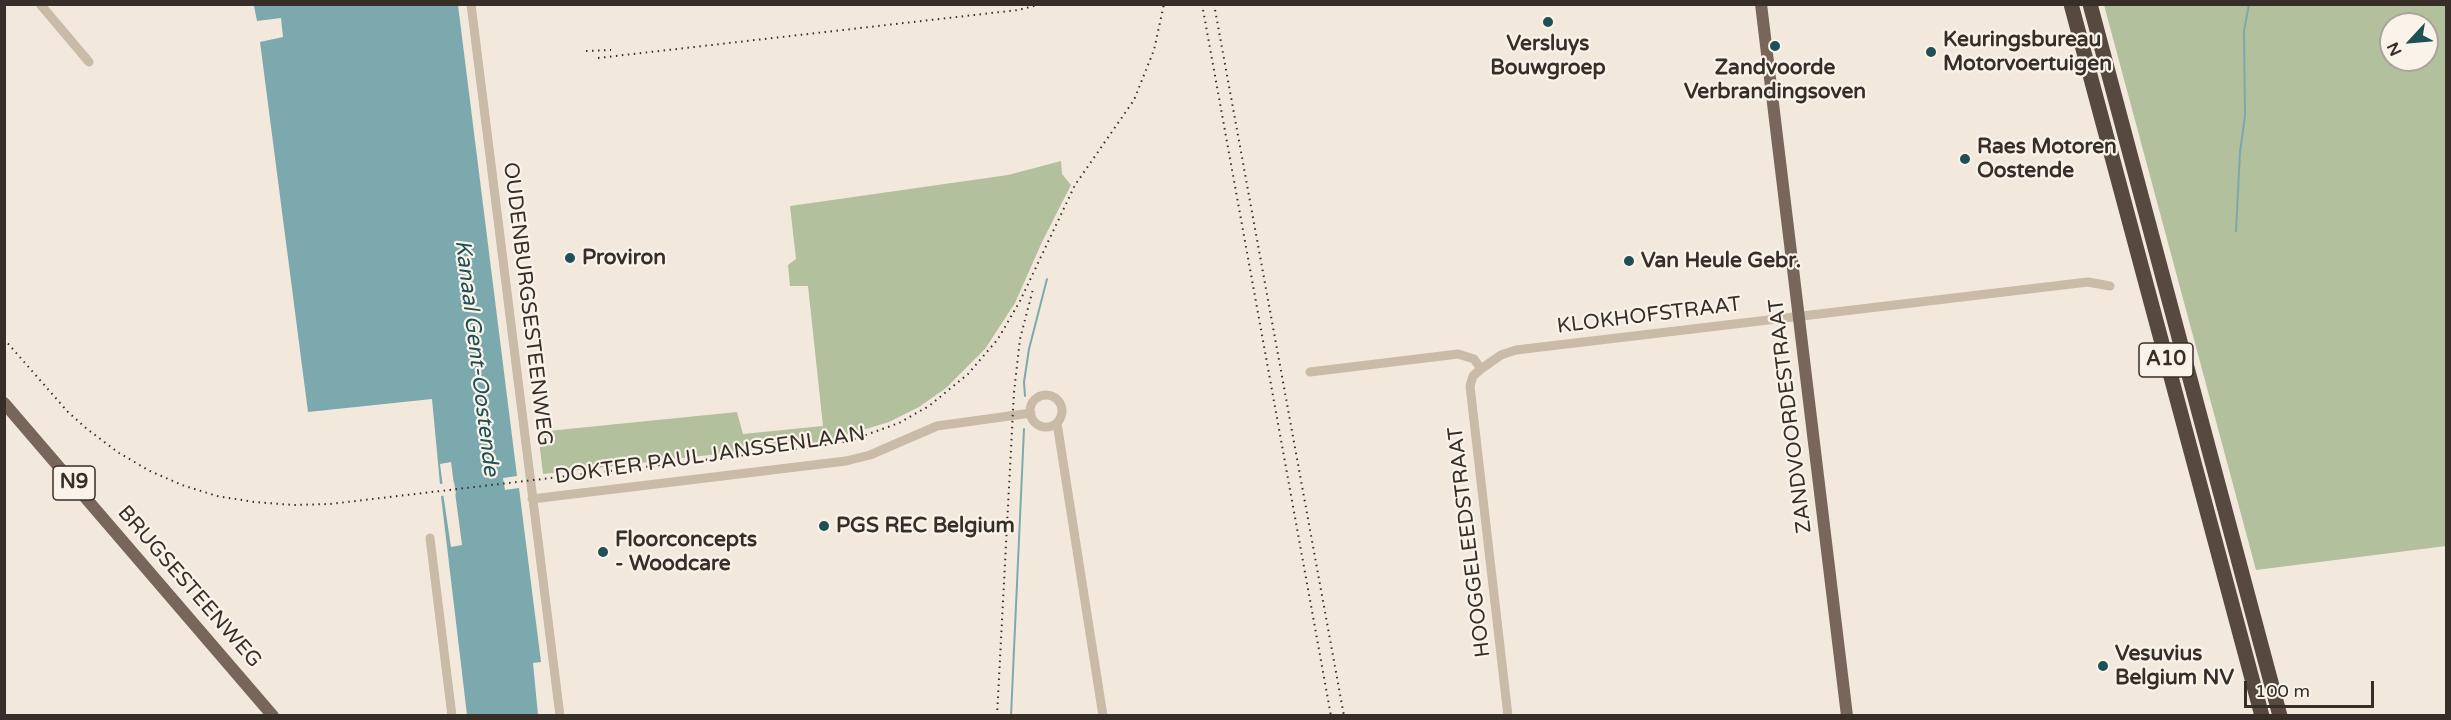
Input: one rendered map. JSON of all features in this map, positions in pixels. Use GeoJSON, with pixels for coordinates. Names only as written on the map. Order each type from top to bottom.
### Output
{"type":"FeatureCollection","features":[{"type":"Feature","properties":{"kind":"highway","name":"A10"},"geometry":{"type":"LineString","coordinates":[[2071,4],[2262,716]]}},
{"type":"Feature","properties":{"kind":"highway","name":"A10"},"geometry":{"type":"LineString","coordinates":[[2090,4],[2280,716]]}},
{"type":"Feature","properties":{"kind":"main road","name":"ZANDVOORDESTRAAT"},"geometry":{"type":"LineString","coordinates":[[1761,4],[1847,716]]}},
{"type":"Feature","properties":{"kind":"main road","name":"BRUGSESTEENWEG"},"geometry":{"type":"LineString","coordinates":[[4,402],[273,716]]}},
{"type":"Feature","properties":{"kind":"street"},"geometry":{"type":"LineString","coordinates":[[40,4],[90,62]]}},
{"type":"Feature","properties":{"kind":"street","name":"OUDENBURGSESTEENWEG"},"geometry":{"type":"LineString","coordinates":[[471,4],[560,716]]}},
{"type":"Feature","properties":{"kind":"street","name":"KLOKHOFSTRAAT"},"geometry":{"type":"LineString","coordinates":[[1481,369],[1501,356],[1516,350],[2088,282],[2110,286]]}},
{"type":"Feature","properties":{"kind":"street"},"geometry":{"type":"LineString","coordinates":[[1310,372],[1458,354],[1473,359],[1481,369]]}},
{"type":"Feature","properties":{"kind":"street","name":"HOOGGELEEDSTRAAT"},"geometry":{"type":"LineString","coordinates":[[1481,369],[1473,376],[1470,386],[1508,716]]}},
{"type":"Feature","properties":{"kind":"street"},"geometry":{"type":"LineString","coordinates":[[1057,423],[1041,426],[1034,421],[1031,407],[1037,398],[1049,395],[1060,403],[1062,410],[1057,423],[1103,716]]}},
{"type":"Feature","properties":{"kind":"street","name":"DOKTER PAUL JANSSENLAAN"},"geometry":{"type":"LineString","coordinates":[[532,499],[846,461],[870,455],[937,426],[1031,413]]}},
{"type":"Feature","properties":{"kind":"street"},"geometry":{"type":"LineString","coordinates":[[429,538],[452,716]]}},
{"type":"Feature","properties":{"kind":"green space"},"geometry":{"type":"Polygon","coordinates":[[[2104,5],[2446,5],[2446,546],[2256,570],[2104,5]]]}},
{"type":"Feature","properties":{"kind":"green space"},"geometry":{"type":"Polygon","coordinates":[[[1061,161],[1062,174],[1071,185],[1015,303],[985,349],[946,388],[919,407],[889,422],[823,442],[543,474],[538,432],[737,412],[743,434],[823,426],[808,286],[790,286],[788,265],[796,259],[790,206],[1008,175],[1061,161]]]}},
{"type":"Feature","properties":{"kind":"water","name":"Kanaal Gent-Oostende"},"geometry":{"type":"Polygon","coordinates":[[[265,4],[458,5],[517,476],[503,478],[505,490],[519,488],[541,662],[533,663],[538,715],[467,715],[441,496],[456,494],[454,482],[440,484],[432,399],[308,412],[260,42],[283,37],[281,18],[257,21],[254,6],[265,4]]]}},
{"type":"Feature","properties":{"kind":"pier"},"geometry":{"type":"Polygon","coordinates":[[[451,462],[462,545],[451,547],[443,493],[453,492],[452,486],[443,487],[440,464],[451,462]]]}},
{"type":"Feature","properties":{"kind":"waterway"},"geometry":{"type":"LineString","coordinates":[[2236,231],[2240,152],[2245,116],[2244,31],[2249,4]]}},
{"type":"Feature","properties":{"kind":"waterway"},"geometry":{"type":"LineString","coordinates":[[1025,396],[1024,382],[1029,349],[1047,279]]}},
{"type":"Feature","properties":{"kind":"waterway"},"geometry":{"type":"LineString","coordinates":[[1011,716],[1024,429]]}},
{"type":"Feature","properties":{"kind":"railway"},"geometry":{"type":"LineString","coordinates":[[598,58],[1018,10],[1042,4]]}},
{"type":"Feature","properties":{"kind":"railway"},"geometry":{"type":"LineString","coordinates":[[4,339],[68,412],[119,453],[150,471],[182,485],[217,496],[254,502],[294,505],[330,504],[849,441],[899,423],[929,406],[968,374],[998,339],[1020,301],[1075,185],[1134,100],[1154,50],[1164,4]]}},
{"type":"Feature","properties":{"kind":"railway"},"geometry":{"type":"LineString","coordinates":[[1202,4],[1331,716]]}},
{"type":"Feature","properties":{"kind":"railway"},"geometry":{"type":"LineString","coordinates":[[1214,4],[1344,716]]}},
{"type":"Feature","properties":{"kind":"railway"},"geometry":{"type":"LineString","coordinates":[[586,51],[611,50]]}},
{"type":"Feature","properties":{"kind":"railway"},"geometry":{"type":"LineString","coordinates":[[997,716],[1014,392],[1020,339],[1033,289]]}},
{"type":"Feature","properties":{"kind":"place","name":"Versluys Bouwgroep"},"geometry":{"type":"Point","coordinates":[1548,22]}},
{"type":"Feature","properties":{"kind":"place","name":"Zandvoorde Verbrandingsoven"},"geometry":{"type":"Point","coordinates":[1775,46]}},
{"type":"Feature","properties":{"kind":"place","name":"Keuringsbureau Motorvoertuigen"},"geometry":{"type":"Point","coordinates":[1931,52]}},
{"type":"Feature","properties":{"kind":"place","name":"Raes Motoren Oostende"},"geometry":{"type":"Point","coordinates":[1965,159]}},
{"type":"Feature","properties":{"kind":"place","name":"Proviron"},"geometry":{"type":"Point","coordinates":[570,258]}},
{"type":"Feature","properties":{"kind":"place","name":"Van Heule Gebr."},"geometry":{"type":"Point","coordinates":[1629,261]}},
{"type":"Feature","properties":{"kind":"place","name":"PGS REC Belgium"},"geometry":{"type":"Point","coordinates":[824,526]}},
{"type":"Feature","properties":{"kind":"place","name":"Floorconcepts - Woodcare"},"geometry":{"type":"Point","coordinates":[603,552]}},
{"type":"Feature","properties":{"kind":"place","name":"Vesuvius Belgium NV"},"geometry":{"type":"Point","coordinates":[2103,666]}}]}
